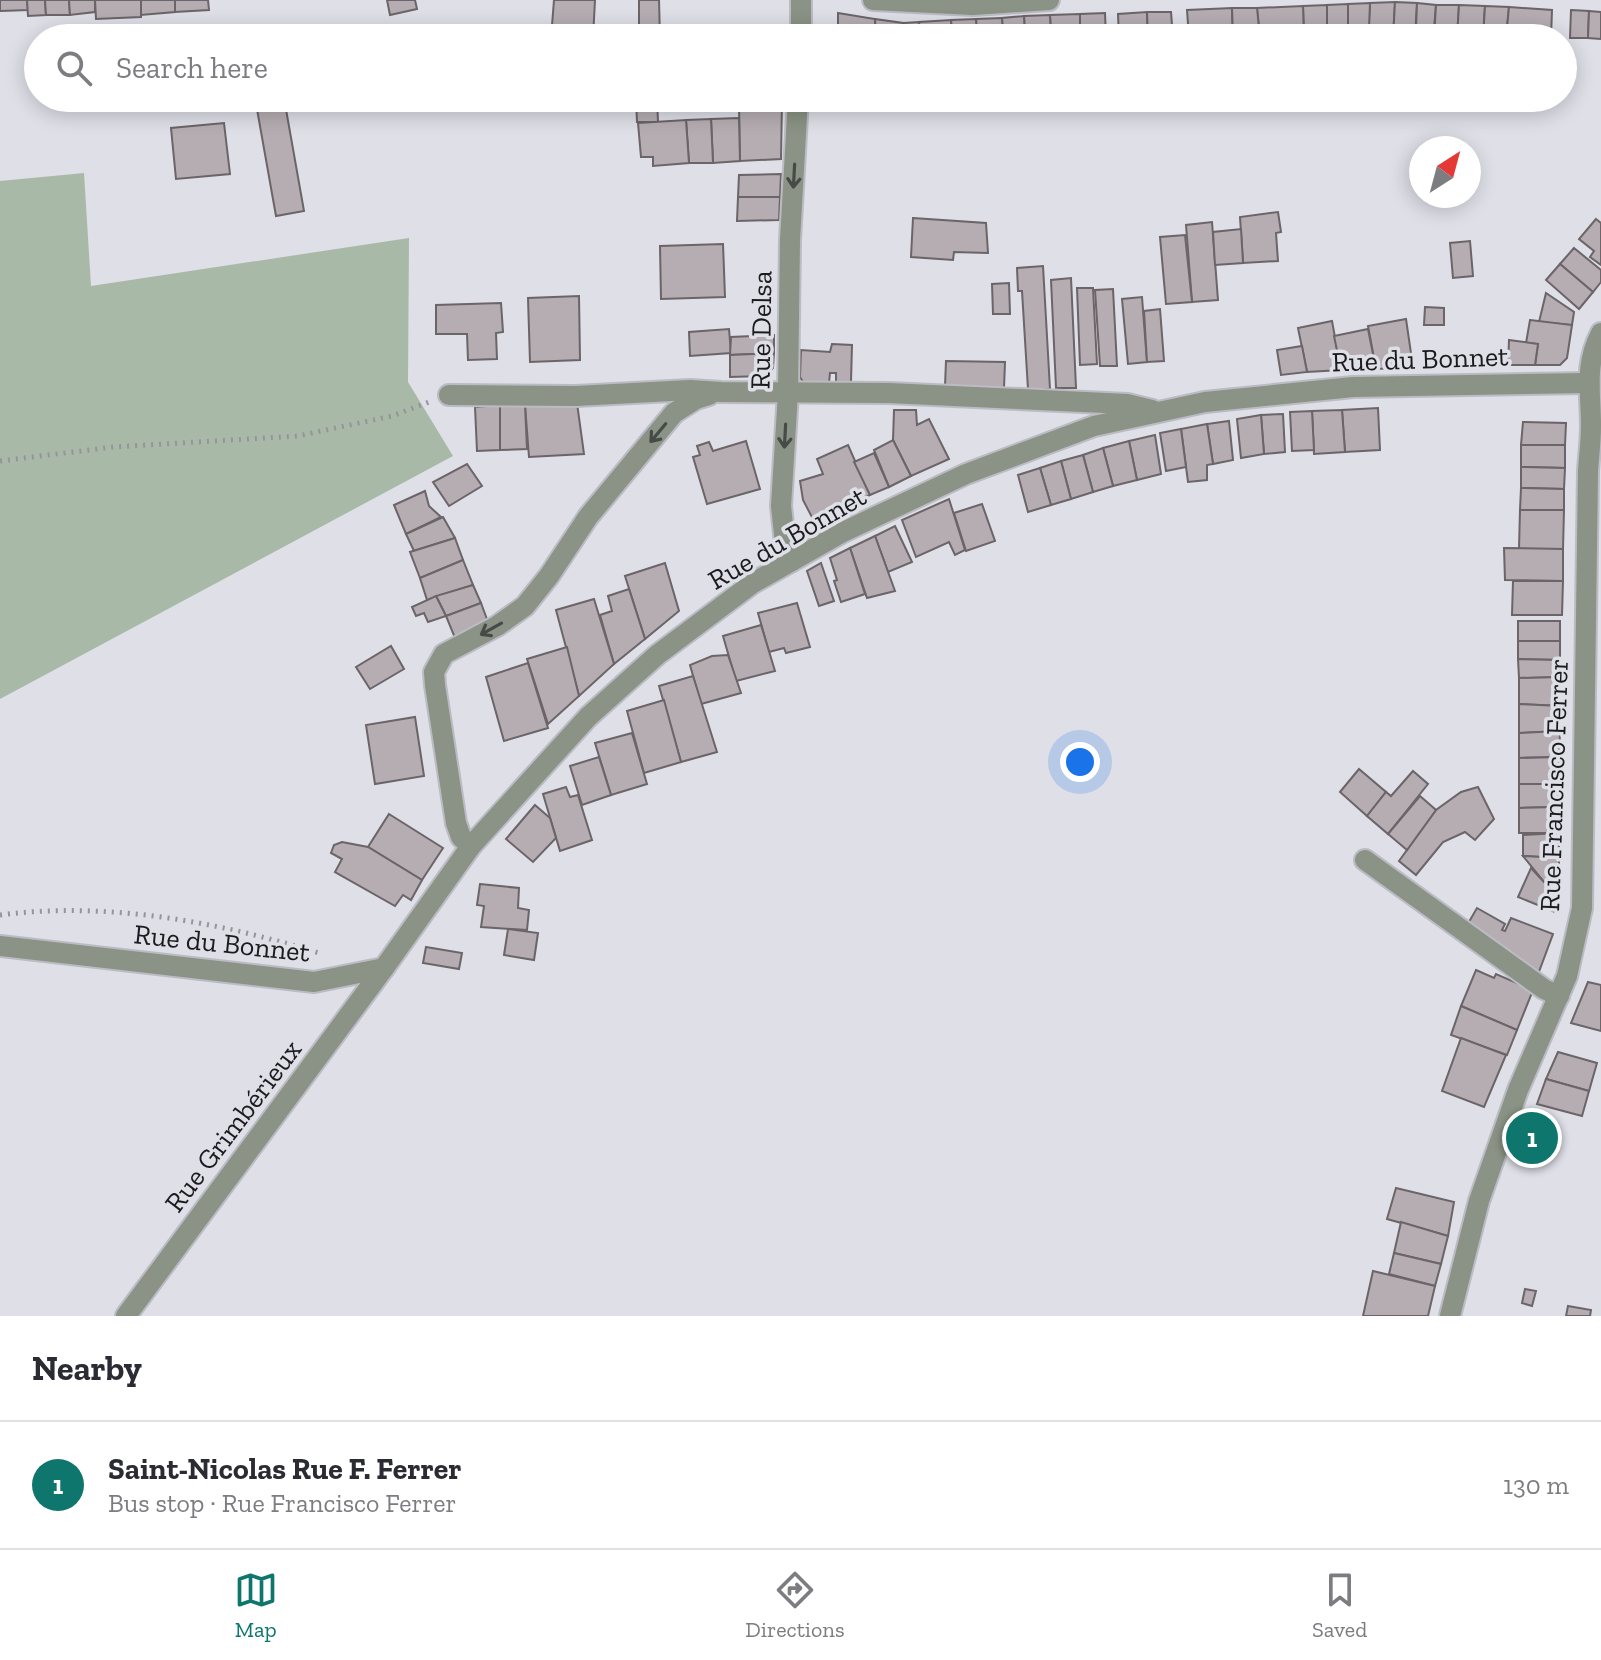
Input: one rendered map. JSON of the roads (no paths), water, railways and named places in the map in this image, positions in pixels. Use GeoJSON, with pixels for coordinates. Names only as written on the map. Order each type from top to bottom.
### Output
{"type":"FeatureCollection","features":[{"type":"Feature","properties":{"kind":"street"},"geometry":{"type":"LineString","coordinates":[[801,0],[801,24]]}},
{"type":"Feature","properties":{"kind":"street"},"geometry":{"type":"LineString","coordinates":[[873,0],[973,5],[1049,0]]}},
{"type":"Feature","properties":{"kind":"street","name":"Rue Delsa"},"geometry":{"type":"LineString","coordinates":[[792,561],[785,543],[781,506],[797,112]]}},
{"type":"Feature","properties":{"kind":"street","name":"Rue Francisco Ferrer"},"geometry":{"type":"LineString","coordinates":[[1450,1316],[1479,1201],[1518,1090],[1567,976],[1582,908],[1594,558],[1588,383],[1592,351],[1601,333]]}},
{"type":"Feature","properties":{"kind":"street","name":"Rue du Bonnet"},"geometry":{"type":"LineString","coordinates":[[0,946],[314,982],[384,968],[471,846],[588,717],[657,655],[753,583],[841,533],[966,474],[1094,426],[1205,402],[1353,387],[1588,383]]}},
{"type":"Feature","properties":{"kind":"street","name":"Rue du Bonnet"},"geometry":{"type":"LineString","coordinates":[[449,395],[576,396],[690,390],[889,393],[1127,404],[1160,412]]}},
{"type":"Feature","properties":{"kind":"street","name":"Rue du Bonnet"},"geometry":{"type":"LineString","coordinates":[[471,846],[461,837],[456,823],[435,685],[434,672],[438,663],[444,654],[497,626],[525,606],[588,517],[674,413],[696,399],[721,392]]}},
{"type":"Feature","properties":{"kind":"street"},"geometry":{"type":"LineString","coordinates":[[1365,860],[1544,989],[1559,996]]}},
{"type":"Feature","properties":{"kind":"street","name":"Rue Grimbérieux"},"geometry":{"type":"LineString","coordinates":[[126,1316],[384,968]]}},
{"type":"Feature","properties":{"kind":"place","name":"Saint-Nicolas Rue F. Ferrer"},"geometry":{"type":"Point","coordinates":[1532,1138]}}]}
